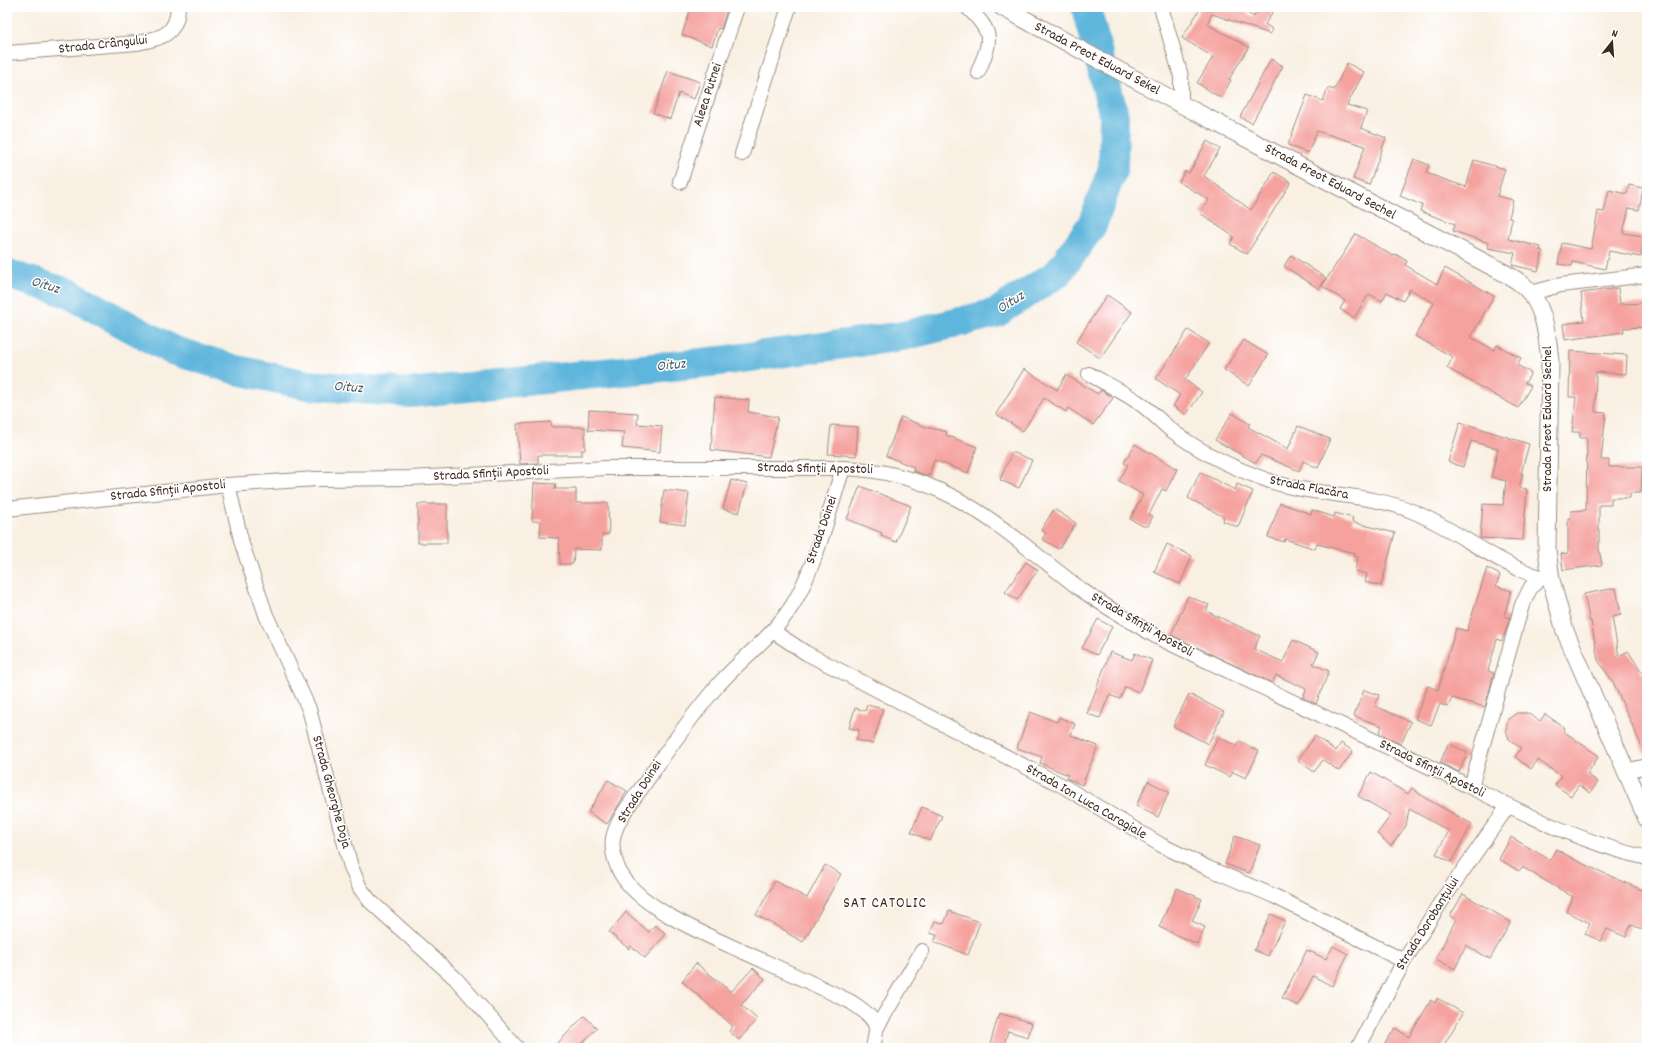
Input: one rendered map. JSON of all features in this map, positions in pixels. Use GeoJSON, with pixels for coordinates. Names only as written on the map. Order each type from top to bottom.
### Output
{"type":"FeatureCollection","features":[{"type":"Feature","properties":{"kind":"street","name":"Strada Crângului"},"geometry":{"type":"LineString","coordinates":[[7,53],[137,43],[155,39],[170,32],[176,24],[178,7]]}},
{"type":"Feature","properties":{"kind":"street","name":"Aleea Putnei"},"geometry":{"type":"LineString","coordinates":[[680,182],[737,7]]}},
{"type":"Feature","properties":{"kind":"street"},"geometry":{"type":"LineString","coordinates":[[742,154],[789,7]]}},
{"type":"Feature","properties":{"kind":"street"},"geometry":{"type":"LineString","coordinates":[[967,7],[987,29],[990,40],[978,72]]}},
{"type":"Feature","properties":{"kind":"street","name":"Strada Preot Eduard Sekel"},"geometry":{"type":"LineString","coordinates":[[1002,7],[1019,18],[1176,101],[1181,76],[1161,7]]}},
{"type":"Feature","properties":{"kind":"street","name":"Strada Preot Eduard Sechel"},"geometry":{"type":"LineString","coordinates":[[1176,101],[1497,269],[1519,282],[1531,293],[1542,313],[1548,338],[1550,361],[1546,579],[1565,630],[1647,819]]}},
{"type":"Feature","properties":{"kind":"street"},"geometry":{"type":"LineString","coordinates":[[1531,293],[1561,285],[1647,275]]}},
{"type":"Feature","properties":{"kind":"street","name":"Strada Flacăra"},"geometry":{"type":"LineString","coordinates":[[1089,374],[1138,402],[1170,429],[1206,453],[1233,466],[1286,486],[1373,500],[1413,511],[1434,521],[1502,562],[1546,579]]}},
{"type":"Feature","properties":{"kind":"street","name":"Strada Sfinții Apostoli"},"geometry":{"type":"LineString","coordinates":[[7,509],[228,485],[316,479],[409,478],[607,468],[868,468],[892,473],[938,488],[985,514],[1080,589],[1108,608],[1159,638],[1508,806],[1580,837],[1627,853],[1647,858]]}},
{"type":"Feature","properties":{"kind":"street","name":"Strada Doinei"},"geometry":{"type":"LineString","coordinates":[[843,468],[806,578],[796,600],[774,632],[748,654],[719,684],[674,740],[628,807],[620,822],[614,838],[614,857],[623,877],[638,893],[665,914],[851,1002],[864,1011],[874,1021],[873,1041]]}},
{"type":"Feature","properties":{"kind":"street","name":"Strada Gheorghe Doja"},"geometry":{"type":"LineString","coordinates":[[228,485],[242,544],[266,615],[309,709],[351,867],[360,888],[370,901],[455,978],[517,1048]]}},
{"type":"Feature","properties":{"kind":"street"},"geometry":{"type":"LineString","coordinates":[[1471,787],[1522,605],[1531,587],[1546,579]]}},
{"type":"Feature","properties":{"kind":"street","name":"Strada Ion Luca Caragiale"},"geometry":{"type":"LineString","coordinates":[[774,632],[806,653],[1063,786],[1160,845],[1208,868],[1274,896],[1404,961]]}},
{"type":"Feature","properties":{"kind":"street"},"geometry":{"type":"LineString","coordinates":[[1625,771],[1647,766]]}},
{"type":"Feature","properties":{"kind":"street","name":"Strada Dorobanțului"},"geometry":{"type":"LineString","coordinates":[[1358,1048],[1404,961],[1453,884],[1508,806]]}},
{"type":"Feature","properties":{"kind":"street"},"geometry":{"type":"LineString","coordinates":[[873,1041],[922,951]]}},
{"type":"Feature","properties":{"kind":"building"},"geometry":{"type":"Polygon","coordinates":[[[691,7],[721,7],[727,9],[721,29],[718,28],[712,46],[682,35],[691,7]]]}},
{"type":"Feature","properties":{"kind":"building"},"geometry":{"type":"Polygon","coordinates":[[[1199,7],[1237,7],[1254,17],[1257,7],[1276,7],[1265,24],[1272,29],[1270,34],[1212,14],[1207,24],[1249,47],[1229,79],[1231,80],[1221,98],[1197,83],[1213,57],[1182,38],[1200,9],[1199,7]]]}},
{"type":"Feature","properties":{"kind":"building"},"geometry":{"type":"Polygon","coordinates":[[[1271,59],[1283,66],[1252,123],[1240,117],[1271,59]]]}},
{"type":"Feature","properties":{"kind":"building"},"geometry":{"type":"Polygon","coordinates":[[[1347,63],[1364,72],[1347,105],[1367,111],[1361,128],[1386,138],[1369,185],[1353,179],[1365,146],[1317,131],[1308,153],[1288,145],[1307,95],[1323,101],[1328,88],[1334,90],[1347,63]]]}},
{"type":"Feature","properties":{"kind":"building"},"geometry":{"type":"Polygon","coordinates":[[[668,71],[700,82],[694,99],[679,93],[670,119],[653,113],[668,71]]]}},
{"type":"Feature","properties":{"kind":"building"},"geometry":{"type":"Polygon","coordinates":[[[1207,141],[1220,149],[1204,176],[1251,210],[1274,172],[1291,182],[1247,254],[1230,244],[1234,237],[1200,213],[1209,200],[1179,182],[1185,171],[1189,173],[1207,141]]]}},
{"type":"Feature","properties":{"kind":"building"},"geometry":{"type":"Polygon","coordinates":[[[1414,159],[1429,165],[1426,173],[1466,187],[1474,160],[1505,169],[1497,196],[1513,200],[1509,218],[1512,219],[1508,239],[1541,247],[1540,251],[1543,251],[1538,271],[1512,265],[1515,253],[1488,248],[1489,243],[1453,231],[1455,224],[1420,211],[1422,205],[1400,196],[1414,159]]]}},
{"type":"Feature","properties":{"kind":"building"},"geometry":{"type":"Polygon","coordinates":[[[1629,185],[1643,188],[1639,210],[1629,208],[1623,233],[1644,236],[1641,257],[1609,251],[1605,269],[1573,262],[1572,266],[1558,264],[1562,243],[1591,249],[1598,211],[1604,212],[1609,190],[1627,194],[1629,185]]]}},
{"type":"Feature","properties":{"kind":"building"},"geometry":{"type":"Polygon","coordinates":[[[1356,234],[1393,256],[1395,254],[1407,261],[1405,265],[1437,284],[1445,268],[1494,296],[1471,337],[1494,350],[1497,345],[1521,358],[1517,365],[1531,373],[1525,383],[1531,386],[1518,408],[1447,368],[1453,357],[1415,336],[1434,303],[1410,289],[1403,301],[1387,292],[1382,301],[1369,294],[1354,318],[1340,309],[1345,301],[1322,286],[1356,234]]]}},
{"type":"Feature","properties":{"kind":"building"},"geometry":{"type":"Polygon","coordinates":[[[1291,255],[1326,278],[1319,289],[1284,266],[1291,255]]]}},
{"type":"Feature","properties":{"kind":"building"},"geometry":{"type":"Polygon","coordinates":[[[1618,288],[1620,304],[1647,303],[1647,327],[1623,328],[1624,332],[1565,340],[1563,324],[1584,321],[1581,293],[1618,288]]]}},
{"type":"Feature","properties":{"kind":"building"},"geometry":{"type":"Polygon","coordinates":[[[1107,295],[1132,312],[1100,358],[1076,342],[1107,295]]]}},
{"type":"Feature","properties":{"kind":"building"},"geometry":{"type":"Polygon","coordinates":[[[1188,330],[1209,343],[1185,380],[1202,392],[1186,415],[1173,406],[1180,395],[1156,379],[1188,330]]]}},
{"type":"Feature","properties":{"kind":"building"},"geometry":{"type":"Polygon","coordinates":[[[1244,340],[1268,355],[1249,386],[1224,370],[1244,340]]]}},
{"type":"Feature","properties":{"kind":"building"},"geometry":{"type":"Polygon","coordinates":[[[1570,351],[1627,355],[1626,374],[1596,372],[1595,412],[1606,413],[1601,460],[1609,460],[1609,467],[1642,467],[1641,493],[1630,493],[1630,498],[1611,498],[1611,505],[1599,505],[1599,549],[1602,565],[1563,570],[1561,554],[1568,553],[1568,518],[1571,518],[1571,511],[1586,510],[1587,438],[1580,438],[1580,432],[1572,432],[1576,397],[1569,397],[1570,351]]]}},
{"type":"Feature","properties":{"kind":"building"},"geometry":{"type":"Polygon","coordinates":[[[1024,369],[1057,390],[1066,375],[1098,394],[1101,390],[1113,398],[1093,425],[1068,408],[1066,412],[1044,398],[1023,431],[996,414],[1024,369]]]}},
{"type":"Feature","properties":{"kind":"building"},"geometry":{"type":"Polygon","coordinates":[[[715,397],[749,400],[748,412],[778,417],[769,457],[711,450],[715,397]]]}},
{"type":"Feature","properties":{"kind":"building"},"geometry":{"type":"Polygon","coordinates":[[[589,410],[638,413],[637,424],[662,426],[660,452],[622,448],[624,432],[588,430],[589,410]]]}},
{"type":"Feature","properties":{"kind":"building"},"geometry":{"type":"Polygon","coordinates":[[[1232,413],[1250,424],[1248,427],[1288,449],[1298,426],[1330,439],[1318,468],[1303,461],[1299,471],[1261,455],[1256,463],[1215,440],[1232,413]]]}},
{"type":"Feature","properties":{"kind":"building"},"geometry":{"type":"Polygon","coordinates":[[[901,417],[926,427],[947,432],[946,435],[977,447],[968,473],[934,460],[929,476],[913,471],[914,467],[886,456],[901,417]]]}},
{"type":"Feature","properties":{"kind":"building"},"geometry":{"type":"Polygon","coordinates":[[[551,422],[552,427],[585,427],[585,450],[582,450],[582,455],[538,455],[538,463],[520,464],[517,424],[551,422]]]}},
{"type":"Feature","properties":{"kind":"building"},"geometry":{"type":"Polygon","coordinates":[[[1460,422],[1529,444],[1519,488],[1527,489],[1523,540],[1480,538],[1483,504],[1503,505],[1506,481],[1491,477],[1498,449],[1471,441],[1463,467],[1448,462],[1460,422]]]}},
{"type":"Feature","properties":{"kind":"building"},"geometry":{"type":"Polygon","coordinates":[[[831,425],[858,427],[856,456],[828,454],[831,425]]]}},
{"type":"Feature","properties":{"kind":"building"},"geometry":{"type":"Polygon","coordinates":[[[1135,444],[1177,469],[1166,491],[1162,489],[1149,515],[1153,516],[1148,526],[1143,526],[1130,519],[1143,495],[1119,481],[1128,465],[1124,463],[1135,444]]]}},
{"type":"Feature","properties":{"kind":"building"},"geometry":{"type":"Polygon","coordinates":[[[1012,452],[1032,460],[1019,488],[1000,480],[1012,452]]]}},
{"type":"Feature","properties":{"kind":"building"},"geometry":{"type":"Polygon","coordinates":[[[1200,472],[1235,490],[1237,484],[1253,491],[1238,527],[1223,521],[1224,517],[1188,498],[1200,472]]]}},
{"type":"Feature","properties":{"kind":"building"},"geometry":{"type":"Polygon","coordinates":[[[731,480],[747,484],[739,513],[723,509],[731,480]]]}},
{"type":"Feature","properties":{"kind":"building"},"geometry":{"type":"Polygon","coordinates":[[[534,483],[556,484],[555,489],[576,489],[576,503],[608,503],[609,534],[602,535],[602,550],[574,549],[573,564],[560,564],[559,538],[540,537],[541,521],[532,521],[534,483]]]}},
{"type":"Feature","properties":{"kind":"building"},"geometry":{"type":"Polygon","coordinates":[[[860,486],[911,506],[896,542],[881,536],[882,533],[847,519],[860,486]]]}},
{"type":"Feature","properties":{"kind":"building"},"geometry":{"type":"Polygon","coordinates":[[[664,490],[689,493],[685,525],[660,522],[664,490]]]}},
{"type":"Feature","properties":{"kind":"building"},"geometry":{"type":"Polygon","coordinates":[[[1280,503],[1311,514],[1312,510],[1334,517],[1335,513],[1353,518],[1352,522],[1395,533],[1381,586],[1365,582],[1367,574],[1355,571],[1358,557],[1354,556],[1355,553],[1317,544],[1315,549],[1285,539],[1284,542],[1268,537],[1280,503]]]}},
{"type":"Feature","properties":{"kind":"building"},"geometry":{"type":"Polygon","coordinates":[[[418,504],[447,504],[447,543],[418,543],[418,504]]]}},
{"type":"Feature","properties":{"kind":"building"},"geometry":{"type":"Polygon","coordinates":[[[1054,509],[1076,523],[1059,549],[1042,539],[1046,533],[1041,530],[1054,509]]]}},
{"type":"Feature","properties":{"kind":"building"},"geometry":{"type":"Polygon","coordinates":[[[1167,544],[1192,556],[1180,584],[1154,572],[1167,544]]]}},
{"type":"Feature","properties":{"kind":"building"},"geometry":{"type":"Polygon","coordinates":[[[1026,562],[1038,570],[1017,600],[1005,592],[1026,562]]]}},
{"type":"Feature","properties":{"kind":"building"},"geometry":{"type":"Polygon","coordinates":[[[1487,568],[1500,575],[1496,586],[1511,591],[1504,616],[1510,618],[1502,641],[1497,639],[1488,671],[1494,673],[1485,707],[1452,698],[1448,707],[1440,704],[1431,725],[1415,719],[1428,686],[1438,690],[1456,628],[1467,631],[1487,568]]]}},
{"type":"Feature","properties":{"kind":"building"},"geometry":{"type":"Polygon","coordinates":[[[1616,588],[1621,615],[1612,617],[1619,656],[1628,651],[1647,680],[1647,758],[1613,682],[1598,660],[1591,621],[1590,622],[1584,594],[1616,588]]]}},
{"type":"Feature","properties":{"kind":"building"},"geometry":{"type":"Polygon","coordinates":[[[1188,596],[1209,605],[1206,611],[1260,636],[1254,649],[1283,662],[1293,640],[1319,652],[1313,664],[1329,671],[1316,704],[1303,698],[1306,689],[1276,675],[1272,683],[1171,635],[1188,596]]]}},
{"type":"Feature","properties":{"kind":"building"},"geometry":{"type":"Polygon","coordinates":[[[1098,619],[1112,627],[1097,655],[1082,648],[1098,619]]]}},
{"type":"Feature","properties":{"kind":"building"},"geometry":{"type":"Polygon","coordinates":[[[1110,652],[1132,660],[1135,653],[1152,660],[1139,692],[1125,687],[1120,699],[1109,695],[1100,718],[1087,714],[1110,652]]]}},
{"type":"Feature","properties":{"kind":"building"},"geometry":{"type":"Polygon","coordinates":[[[1364,690],[1379,695],[1375,706],[1411,722],[1401,744],[1379,734],[1382,726],[1354,716],[1364,690]]]}},
{"type":"Feature","properties":{"kind":"building"},"geometry":{"type":"Polygon","coordinates":[[[1189,694],[1224,712],[1208,744],[1173,726],[1189,694]]]}},
{"type":"Feature","properties":{"kind":"building"},"geometry":{"type":"Polygon","coordinates":[[[867,705],[883,709],[873,744],[856,740],[859,730],[849,728],[855,708],[865,711],[867,705]]]}},
{"type":"Feature","properties":{"kind":"building"},"geometry":{"type":"Polygon","coordinates":[[[1030,712],[1057,722],[1059,717],[1075,724],[1071,735],[1098,746],[1082,785],[1066,778],[1068,775],[1040,763],[1042,757],[1017,748],[1030,712]]]}},
{"type":"Feature","properties":{"kind":"building"},"geometry":{"type":"Polygon","coordinates":[[[1517,713],[1527,713],[1540,721],[1545,714],[1565,728],[1563,731],[1599,756],[1587,774],[1598,782],[1590,793],[1579,785],[1571,796],[1555,785],[1561,776],[1538,760],[1531,769],[1515,757],[1521,748],[1509,739],[1506,730],[1508,719],[1517,713]]]}},
{"type":"Feature","properties":{"kind":"building"},"geometry":{"type":"Polygon","coordinates":[[[1315,736],[1336,751],[1341,743],[1353,751],[1339,771],[1323,760],[1314,772],[1298,760],[1315,736]]]}},
{"type":"Feature","properties":{"kind":"building"},"geometry":{"type":"Polygon","coordinates":[[[1218,737],[1237,746],[1239,741],[1259,751],[1246,778],[1233,772],[1230,777],[1205,765],[1218,737]]]}},
{"type":"Feature","properties":{"kind":"building"},"geometry":{"type":"Polygon","coordinates":[[[1448,744],[1467,752],[1459,772],[1440,763],[1448,744]]]}},
{"type":"Feature","properties":{"kind":"building"},"geometry":{"type":"Polygon","coordinates":[[[1371,772],[1408,794],[1412,788],[1425,798],[1472,824],[1451,862],[1436,854],[1449,831],[1409,809],[1406,826],[1391,846],[1377,834],[1391,815],[1358,796],[1371,772]]]}},
{"type":"Feature","properties":{"kind":"building"},"geometry":{"type":"Polygon","coordinates":[[[608,780],[627,791],[607,824],[588,812],[608,780]]]}},
{"type":"Feature","properties":{"kind":"building"},"geometry":{"type":"Polygon","coordinates":[[[1148,781],[1169,792],[1158,817],[1136,806],[1148,781]]]}},
{"type":"Feature","properties":{"kind":"building"},"geometry":{"type":"Polygon","coordinates":[[[922,807],[942,816],[930,841],[911,832],[922,807]]]}},
{"type":"Feature","properties":{"kind":"building"},"geometry":{"type":"Polygon","coordinates":[[[1235,836],[1260,845],[1249,873],[1225,864],[1235,836]]]}},
{"type":"Feature","properties":{"kind":"building"},"geometry":{"type":"Polygon","coordinates":[[[1511,837],[1550,860],[1556,849],[1581,863],[1647,892],[1647,932],[1631,924],[1626,937],[1607,929],[1601,941],[1585,934],[1590,923],[1567,912],[1573,897],[1522,867],[1519,871],[1499,859],[1511,837]]]}},
{"type":"Feature","properties":{"kind":"building"},"geometry":{"type":"Polygon","coordinates":[[[825,865],[841,874],[803,942],[756,915],[775,881],[807,898],[825,865]]]}},
{"type":"Feature","properties":{"kind":"building"},"geometry":{"type":"Polygon","coordinates":[[[1177,888],[1202,899],[1192,921],[1205,927],[1197,944],[1159,927],[1177,888]]]}},
{"type":"Feature","properties":{"kind":"building"},"geometry":{"type":"Polygon","coordinates":[[[1463,894],[1511,922],[1490,959],[1466,945],[1455,969],[1436,959],[1456,919],[1450,916],[1463,894]]]}},
{"type":"Feature","properties":{"kind":"building"},"geometry":{"type":"Polygon","coordinates":[[[949,911],[980,922],[968,955],[934,942],[937,935],[930,933],[935,921],[944,924],[949,911]]]}},
{"type":"Feature","properties":{"kind":"building"},"geometry":{"type":"Polygon","coordinates":[[[626,912],[649,932],[655,925],[666,934],[645,958],[631,946],[629,949],[609,932],[626,912]]]}},
{"type":"Feature","properties":{"kind":"building"},"geometry":{"type":"Polygon","coordinates":[[[1271,914],[1285,921],[1268,956],[1254,950],[1271,914]]]}},
{"type":"Feature","properties":{"kind":"building"},"geometry":{"type":"Polygon","coordinates":[[[1333,946],[1348,954],[1332,986],[1313,976],[1298,1006],[1282,998],[1307,950],[1326,959],[1333,946]]]}},
{"type":"Feature","properties":{"kind":"building"},"geometry":{"type":"Polygon","coordinates":[[[696,963],[731,992],[753,968],[765,979],[741,1005],[757,1019],[739,1040],[729,1031],[733,1026],[682,981],[696,963]]]}},
{"type":"Feature","properties":{"kind":"building"},"geometry":{"type":"Polygon","coordinates":[[[1437,998],[1463,1013],[1442,1048],[1382,1048],[1395,1028],[1409,1037],[1431,1000],[1435,1003],[1437,998]]]}},
{"type":"Feature","properties":{"kind":"building"},"geometry":{"type":"Polygon","coordinates":[[[999,1013],[1032,1023],[1028,1037],[1008,1031],[1003,1048],[989,1048],[999,1013]]]}},
{"type":"Feature","properties":{"kind":"building"},"geometry":{"type":"Polygon","coordinates":[[[584,1016],[597,1028],[578,1048],[553,1048],[584,1016]]]}},
{"type":"Feature","properties":{"kind":"waterway","name":"Oituz"},"geometry":{"type":"LineString","coordinates":[[7,274],[68,293],[172,350],[237,370],[308,385],[410,393],[720,361],[903,336],[996,313],[1058,273],[1092,225],[1113,168],[1114,116],[1086,7]]}},
{"type":"Feature","properties":{"kind":"district","name":"SAT CATOLIC"},"geometry":{"type":"Point","coordinates":[885,904]}}]}
